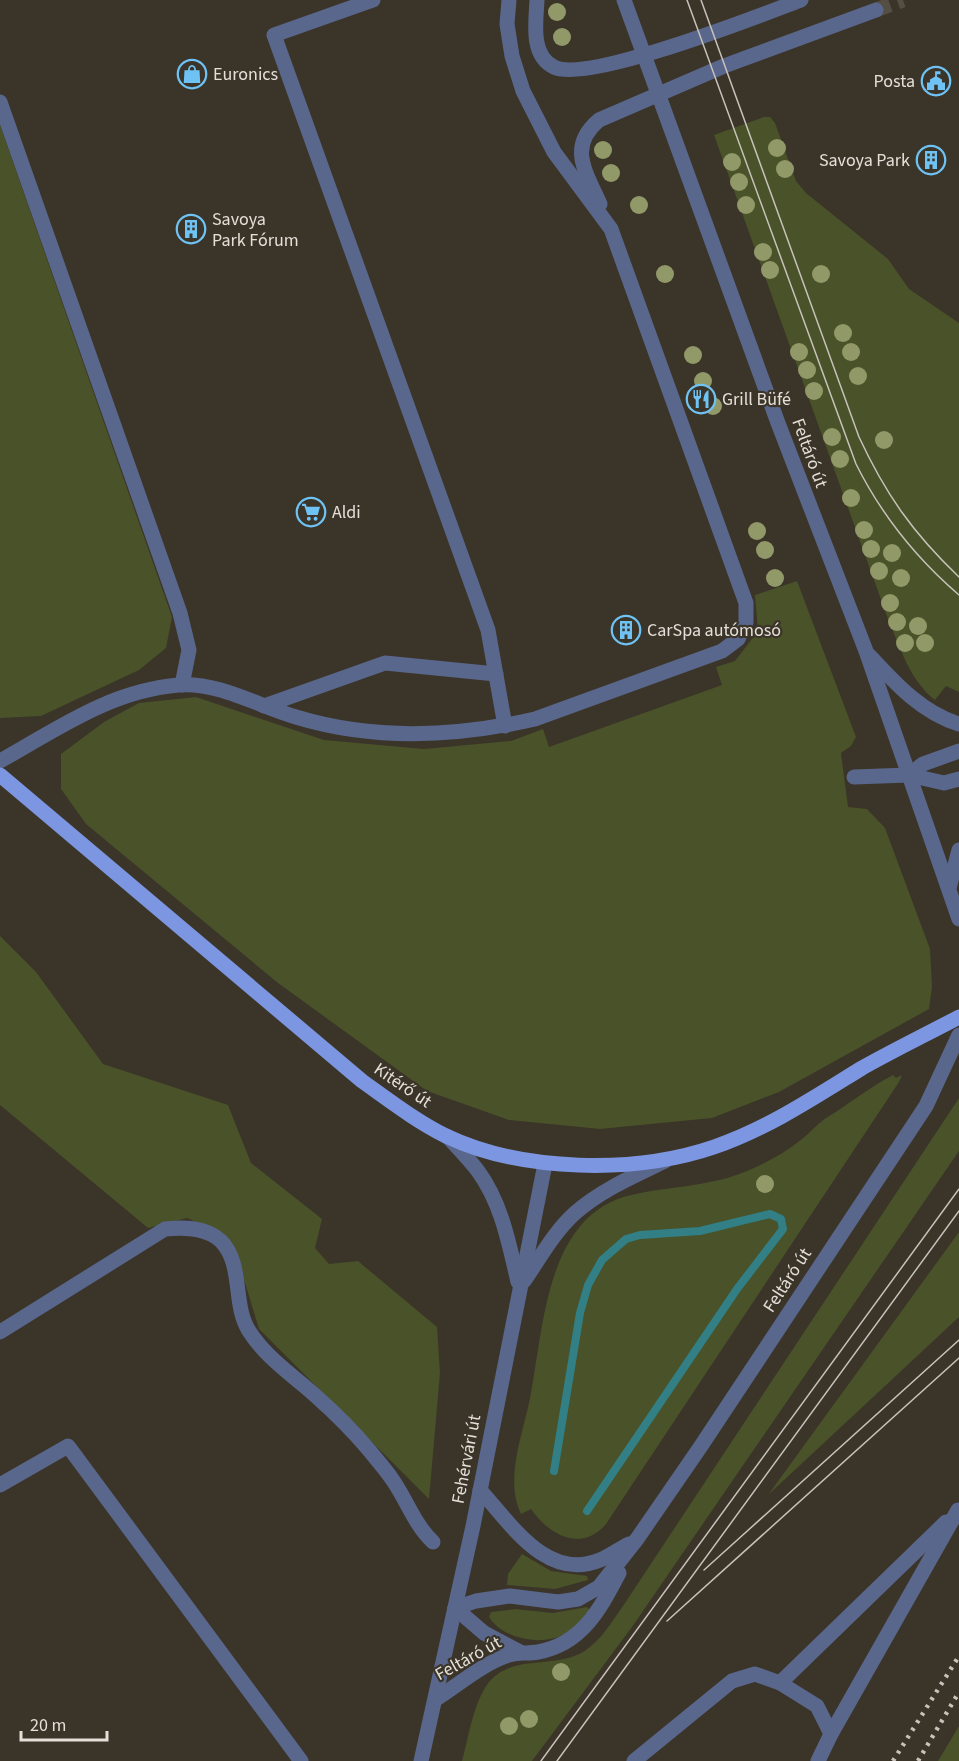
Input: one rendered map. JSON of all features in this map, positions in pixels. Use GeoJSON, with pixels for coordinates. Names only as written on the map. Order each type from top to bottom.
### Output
{"type":"FeatureCollection","features":[{"type":"Feature","properties":{"kind":"main road","name":"Kitérő út"},"geometry":{"type":"LineString","coordinates":[[0,775],[362,1081],[410,1115],[447,1136],[493,1154],[545,1164],[593,1165],[668,1159],[713,1147],[758,1128],[959,1017]]}},
{"type":"Feature","properties":{"kind":"street"},"geometry":{"type":"LineString","coordinates":[[373,0],[274,35],[488,630],[505,726]]}},
{"type":"Feature","properties":{"kind":"street"},"geometry":{"type":"LineString","coordinates":[[509,0],[507,24],[512,56],[523,91],[554,152],[611,229]]}},
{"type":"Feature","properties":{"kind":"street"},"geometry":{"type":"LineString","coordinates":[[537,0],[535,31],[540,54],[554,67],[569,71],[643,56],[801,0]]}},
{"type":"Feature","properties":{"kind":"street","name":"Feltáró út"},"geometry":{"type":"LineString","coordinates":[[624,0],[804,494],[866,651],[959,919]]}},
{"type":"Feature","properties":{"kind":"street"},"geometry":{"type":"LineString","coordinates":[[0,761],[94,708],[126,694],[182,685],[203,686],[298,718],[362,732],[437,735],[505,726],[535,719],[722,651],[738,639],[746,622],[746,603],[611,229],[584,168],[580,146],[586,131],[599,120],[746,58],[876,10]]}},
{"type":"Feature","properties":{"kind":"street"},"geometry":{"type":"LineString","coordinates":[[0,102],[180,613],[189,650],[182,685]]}},
{"type":"Feature","properties":{"kind":"street"},"geometry":{"type":"LineString","coordinates":[[866,651],[902,691],[941,717],[959,724]]}},
{"type":"Feature","properties":{"kind":"street"},"geometry":{"type":"LineString","coordinates":[[264,706],[385,663],[496,674]]}},
{"type":"Feature","properties":{"kind":"street"},"geometry":{"type":"LineString","coordinates":[[909,775],[923,764],[959,751]]}},
{"type":"Feature","properties":{"kind":"street"},"geometry":{"type":"LineString","coordinates":[[854,777],[909,775],[936,782],[959,779]]}},
{"type":"Feature","properties":{"kind":"street"},"geometry":{"type":"LineString","coordinates":[[949,888],[959,850]]}},
{"type":"Feature","properties":{"kind":"street","name":"Feltáró út"},"geometry":{"type":"LineString","coordinates":[[520,1652],[484,1634],[455,1608],[476,1601],[502,1597],[558,1602],[578,1599],[599,1587],[637,1539],[926,1106],[959,1035]]}},
{"type":"Feature","properties":{"kind":"street"},"geometry":{"type":"LineString","coordinates":[[447,1136],[478,1171],[491,1193],[504,1221],[519,1288]]}},
{"type":"Feature","properties":{"kind":"street"},"geometry":{"type":"LineString","coordinates":[[519,1288],[556,1234],[574,1214],[597,1196],[668,1159]]}},
{"type":"Feature","properties":{"kind":"street","name":"Fehérvári út"},"geometry":{"type":"LineString","coordinates":[[421,1761],[480,1490],[545,1164]]}},
{"type":"Feature","properties":{"kind":"street"},"geometry":{"type":"LineString","coordinates":[[0,1332],[165,1229],[186,1228],[213,1234],[229,1254],[238,1285],[241,1311],[253,1336],[271,1359],[337,1416],[369,1451],[393,1480],[420,1530],[434,1542]]}},
{"type":"Feature","properties":{"kind":"street"},"geometry":{"type":"LineString","coordinates":[[0,1485],[68,1446],[301,1761]]}},
{"type":"Feature","properties":{"kind":"street","name":"Feltáró út"},"geometry":{"type":"LineString","coordinates":[[480,1490],[539,1553],[562,1564],[580,1565],[599,1560],[637,1539]]}},
{"type":"Feature","properties":{"kind":"street"},"geometry":{"type":"LineString","coordinates":[[780,1683],[958,1510],[818,1761]]}},
{"type":"Feature","properties":{"kind":"street","name":"Feltáró út"},"geometry":{"type":"LineString","coordinates":[[435,1699],[498,1660],[520,1652],[537,1652],[561,1645],[579,1634],[598,1613],[637,1539]]}},
{"type":"Feature","properties":{"kind":"street"},"geometry":{"type":"LineString","coordinates":[[634,1761],[732,1681],[755,1674],[780,1683],[817,1706],[831,1734]]}},
{"type":"Feature","properties":{"kind":"green space"},"geometry":{"type":"Polygon","coordinates":[[[764,117],[770,117],[775,123],[796,181],[806,193],[888,259],[909,289],[959,323],[959,692],[946,686],[935,700],[912,673],[888,619],[714,135],[764,117]]]}},
{"type":"Feature","properties":{"kind":"green space"},"geometry":{"type":"Polygon","coordinates":[[[0,125],[172,617],[166,648],[139,670],[41,716],[0,718],[0,125]]]}},
{"type":"Feature","properties":{"kind":"green space"},"geometry":{"type":"Polygon","coordinates":[[[797,581],[856,737],[851,746],[841,753],[848,807],[867,809],[885,828],[930,949],[932,987],[929,1009],[779,1092],[712,1118],[600,1129],[509,1120],[427,1091],[278,983],[86,824],[61,789],[61,754],[104,722],[139,703],[196,697],[324,740],[424,749],[511,741],[543,729],[549,747],[722,685],[716,667],[735,661],[758,631],[755,595],[797,581]]]}},
{"type":"Feature","properties":{"kind":"green space"},"geometry":{"type":"Polygon","coordinates":[[[0,936],[36,972],[103,1064],[228,1105],[251,1163],[322,1219],[315,1248],[329,1264],[358,1261],[437,1327],[440,1373],[429,1499],[259,1329],[242,1273],[223,1234],[187,1218],[148,1228],[0,1105],[0,936]]]}},
{"type":"Feature","properties":{"kind":"green space"},"geometry":{"type":"Polygon","coordinates":[[[893,1075],[896,1078],[902,1075],[606,1524],[586,1538],[576,1539],[556,1533],[531,1509],[521,1514],[514,1486],[516,1456],[530,1398],[545,1308],[553,1278],[565,1250],[581,1225],[603,1207],[631,1195],[718,1180],[761,1165],[789,1149],[826,1118],[893,1075]]]}},
{"type":"Feature","properties":{"kind":"green space"},"geometry":{"type":"Polygon","coordinates":[[[959,1098],[959,1151],[632,1627],[532,1761],[462,1761],[479,1700],[489,1682],[498,1673],[521,1665],[572,1657],[583,1652],[606,1630],[959,1098]]]}},
{"type":"Feature","properties":{"kind":"green space"},"geometry":{"type":"Polygon","coordinates":[[[959,1232],[959,1317],[768,1495],[959,1232]]]}},
{"type":"Feature","properties":{"kind":"green space"},"geometry":{"type":"Polygon","coordinates":[[[522,1554],[551,1571],[587,1576],[588,1580],[555,1589],[507,1585],[508,1574],[522,1554]]]}},
{"type":"Feature","properties":{"kind":"green space"},"geometry":{"type":"Polygon","coordinates":[[[587,1607],[590,1610],[574,1628],[551,1639],[527,1639],[515,1636],[505,1632],[489,1617],[491,1612],[515,1609],[553,1613],[587,1607]]]}},
{"type":"Feature","properties":{"kind":"green space"},"geometry":{"type":"Polygon","coordinates":[[[959,1726],[959,1761],[938,1761],[959,1726]]]}},
{"type":"Feature","properties":{"kind":"waterway"},"geometry":{"type":"LineString","coordinates":[[554,1471],[580,1313],[588,1285],[602,1260],[626,1239],[640,1235],[700,1231],[770,1214],[781,1219],[783,1229],[737,1289],[587,1511]]}},
{"type":"Feature","properties":{"kind":"tunnel"},"geometry":{"type":"LineString","coordinates":[[876,10],[903,0]]}},
{"type":"Feature","properties":{"kind":"tram line"},"geometry":{"type":"LineString","coordinates":[[687,0],[856,464],[877,501],[901,535],[928,566],[959,595]]}},
{"type":"Feature","properties":{"kind":"tram line"},"geometry":{"type":"LineString","coordinates":[[701,0],[859,437],[890,495],[914,529],[959,577]]}},
{"type":"Feature","properties":{"kind":"tram line"},"geometry":{"type":"LineString","coordinates":[[541,1761],[959,1189]]}},
{"type":"Feature","properties":{"kind":"tram line"},"geometry":{"type":"LineString","coordinates":[[557,1761],[959,1211]]}},
{"type":"Feature","properties":{"kind":"tram line"},"geometry":{"type":"LineString","coordinates":[[704,1570],[959,1340]]}},
{"type":"Feature","properties":{"kind":"tram line"},"geometry":{"type":"LineString","coordinates":[[667,1621],[959,1358]]}},
{"type":"Feature","properties":{"kind":"railway"},"geometry":{"type":"LineString","coordinates":[[893,1761],[959,1656]]}},
{"type":"Feature","properties":{"kind":"railway"},"geometry":{"type":"LineString","coordinates":[[918,1761],[959,1692]]}},
{"type":"Feature","properties":{"kind":"place","name":"Euronics"},"geometry":{"type":"Point","coordinates":[192,74]}},
{"type":"Feature","properties":{"kind":"place","name":"Posta"},"geometry":{"type":"Point","coordinates":[936,81]}},
{"type":"Feature","properties":{"kind":"place","name":"Savoya Park"},"geometry":{"type":"Point","coordinates":[931,160]}},
{"type":"Feature","properties":{"kind":"place","name":"Savoya Park Fórum"},"geometry":{"type":"Point","coordinates":[191,229]}},
{"type":"Feature","properties":{"kind":"place","name":"Grill Büfé"},"geometry":{"type":"Point","coordinates":[701,399]}},
{"type":"Feature","properties":{"kind":"place","name":"Aldi"},"geometry":{"type":"Point","coordinates":[311,512]}},
{"type":"Feature","properties":{"kind":"place","name":"CarSpa autómosó"},"geometry":{"type":"Point","coordinates":[626,630]}}]}
